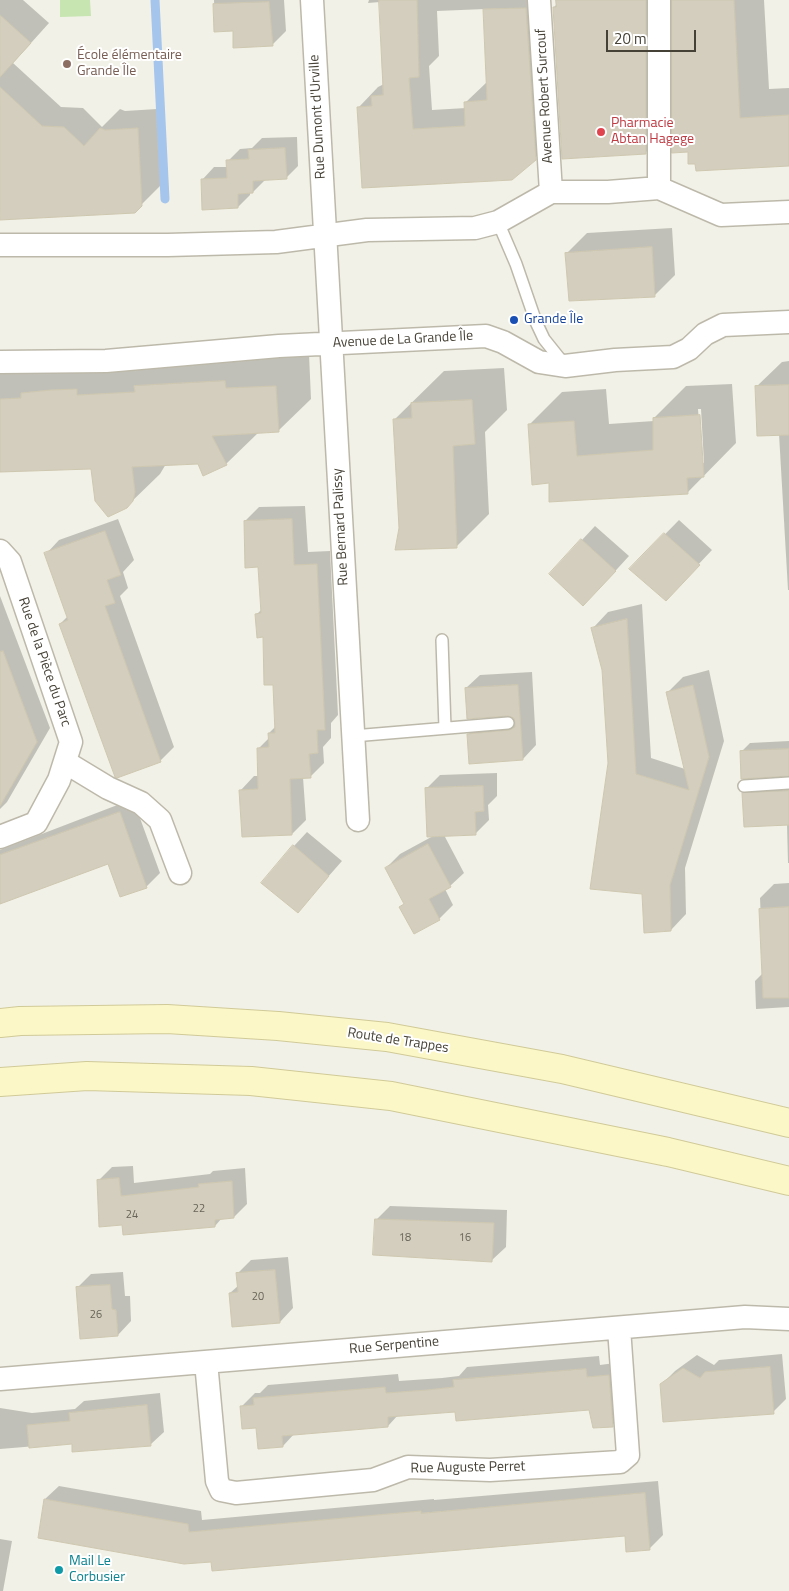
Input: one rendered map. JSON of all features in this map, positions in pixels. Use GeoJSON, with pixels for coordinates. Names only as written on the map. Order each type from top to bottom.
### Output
{"type":"FeatureCollection","features":[{"type":"Feature","properties":{"kind":"main road","name":"Route de Trappes"},"geometry":{"type":"LineString","coordinates":[[0,1024],[20,1021],[167,1019],[278,1026],[387,1037],[562,1069],[789,1123]]}},
{"type":"Feature","properties":{"kind":"main road"},"geometry":{"type":"LineString","coordinates":[[0,1082],[86,1076],[251,1081],[391,1096],[668,1152],[789,1181]]}},
{"type":"Feature","properties":{"kind":"street","name":"Rue Dumont d'Urville"},"geometry":{"type":"LineString","coordinates":[[312,0],[324,235]]}},
{"type":"Feature","properties":{"kind":"street","name":"Avenue Robert Surcouf"},"geometry":{"type":"LineString","coordinates":[[539,0],[551,192]]}},
{"type":"Feature","properties":{"kind":"street"},"geometry":{"type":"LineString","coordinates":[[658,0],[659,188]]}},
{"type":"Feature","properties":{"kind":"street"},"geometry":{"type":"LineString","coordinates":[[0,245],[168,245],[276,242],[367,230],[475,228],[498,222],[551,192],[608,192],[659,188],[721,215],[789,212]]}},
{"type":"Feature","properties":{"kind":"street","name":"Rue Bernard Palissy"},"geometry":{"type":"LineString","coordinates":[[324,235],[358,820]]}},
{"type":"Feature","properties":{"kind":"street","name":"Avenue de La Grande Île"},"geometry":{"type":"LineString","coordinates":[[0,362],[106,361],[331,343],[486,336],[503,342],[539,362],[565,366],[615,360],[673,358],[689,349],[704,334],[723,325],[789,322]]}},
{"type":"Feature","properties":{"kind":"street","name":"Rue de la Pièce du Parc"},"geometry":{"type":"LineString","coordinates":[[0,551],[10,562],[71,742],[59,780],[36,822],[0,837]]}},
{"type":"Feature","properties":{"kind":"street"},"geometry":{"type":"LineString","coordinates":[[65,762],[108,788],[141,803],[160,820],[180,873]]}},
{"type":"Feature","properties":{"kind":"street","name":"Rue Serpentine"},"geometry":{"type":"LineString","coordinates":[[0,1379],[745,1317],[789,1318]]}},
{"type":"Feature","properties":{"kind":"street","name":"Rue Auguste Perret"},"geometry":{"type":"LineString","coordinates":[[206,1362],[217,1481],[221,1490],[236,1493],[373,1480],[408,1467],[490,1470],[620,1462],[628,1455],[620,1328]]}},
{"type":"Feature","properties":{"kind":"lane"},"geometry":{"type":"LineString","coordinates":[[498,222],[516,264],[536,322],[544,339],[565,366]]}},
{"type":"Feature","properties":{"kind":"lane"},"geometry":{"type":"LineString","coordinates":[[442,640],[445,728]]}},
{"type":"Feature","properties":{"kind":"lane"},"geometry":{"type":"LineString","coordinates":[[353,736],[508,724]]}},
{"type":"Feature","properties":{"kind":"lane"},"geometry":{"type":"LineString","coordinates":[[744,786],[789,783]]}},
{"type":"Feature","properties":{"kind":"green space"},"geometry":{"type":"Polygon","coordinates":[[[60,0],[90,0],[91,16],[60,17],[60,0]]]}},
{"type":"Feature","properties":{"kind":"building"},"geometry":{"type":"Polygon","coordinates":[[[379,0],[417,0],[419,77],[409,78],[413,129],[465,126],[464,102],[487,100],[483,9],[526,8],[536,160],[512,180],[362,188],[357,107],[372,106],[371,96],[383,95],[379,0]]]}},
{"type":"Feature","properties":{"kind":"building"},"geometry":{"type":"Polygon","coordinates":[[[556,0],[646,0],[646,154],[562,159],[553,7],[556,7],[556,0]]]}},
{"type":"Feature","properties":{"kind":"building"},"geometry":{"type":"Polygon","coordinates":[[[672,0],[734,0],[740,118],[789,115],[789,166],[696,171],[695,164],[688,164],[688,152],[672,153],[672,0]]]}},
{"type":"Feature","properties":{"kind":"building"},"geometry":{"type":"Polygon","coordinates":[[[269,2],[273,46],[233,48],[233,31],[214,32],[213,4],[269,2]]]}},
{"type":"Feature","properties":{"kind":"building"},"geometry":{"type":"Polygon","coordinates":[[[0,15],[31,43],[0,77],[0,15]]]}},
{"type":"Feature","properties":{"kind":"building"},"geometry":{"type":"Polygon","coordinates":[[[0,87],[42,126],[64,127],[84,146],[100,128],[105,130],[138,128],[142,206],[135,213],[0,220],[0,87]]]}},
{"type":"Feature","properties":{"kind":"building"},"geometry":{"type":"Polygon","coordinates":[[[285,148],[287,179],[253,181],[253,193],[238,194],[238,208],[202,210],[201,179],[227,178],[226,160],[249,159],[248,150],[285,148]]]}},
{"type":"Feature","properties":{"kind":"building"},"geometry":{"type":"Polygon","coordinates":[[[652,247],[655,297],[569,301],[565,253],[652,247]]]}},
{"type":"Feature","properties":{"kind":"building"},"geometry":{"type":"Polygon","coordinates":[[[225,381],[226,388],[276,386],[279,432],[212,436],[227,465],[203,476],[198,464],[132,467],[135,492],[133,501],[127,508],[108,517],[95,501],[91,469],[0,472],[0,399],[21,398],[21,393],[51,390],[77,389],[77,395],[135,392],[134,386],[225,381]]]}},
{"type":"Feature","properties":{"kind":"building"},"geometry":{"type":"Polygon","coordinates":[[[789,385],[789,435],[757,436],[755,386],[789,385]]]}},
{"type":"Feature","properties":{"kind":"building"},"geometry":{"type":"Polygon","coordinates":[[[472,400],[475,444],[453,446],[457,548],[395,550],[399,528],[393,419],[412,418],[411,403],[472,400]]]}},
{"type":"Feature","properties":{"kind":"building"},"geometry":{"type":"Polygon","coordinates":[[[700,415],[704,477],[687,478],[688,494],[549,502],[549,483],[532,485],[528,424],[574,421],[577,456],[653,450],[653,418],[700,415]]]}},
{"type":"Feature","properties":{"kind":"building"},"geometry":{"type":"Polygon","coordinates":[[[292,519],[294,565],[317,564],[325,730],[317,730],[318,753],[309,754],[311,778],[290,779],[292,835],[242,837],[239,790],[258,789],[257,748],[269,747],[268,733],[275,733],[273,685],[264,685],[263,637],[257,638],[255,614],[261,613],[258,567],[245,568],[244,521],[292,519]]]}},
{"type":"Feature","properties":{"kind":"building"},"geometry":{"type":"Polygon","coordinates":[[[105,531],[121,575],[107,580],[115,603],[105,606],[161,762],[117,778],[115,777],[59,624],[68,620],[44,553],[105,531]]]}},
{"type":"Feature","properties":{"kind":"building"},"geometry":{"type":"Polygon","coordinates":[[[664,533],[700,565],[666,601],[629,569],[664,533]]]}},
{"type":"Feature","properties":{"kind":"building"},"geometry":{"type":"Polygon","coordinates":[[[581,539],[616,571],[583,606],[549,574],[581,539]]]}},
{"type":"Feature","properties":{"kind":"building"},"geometry":{"type":"Polygon","coordinates":[[[627,619],[636,774],[689,790],[666,692],[693,685],[709,757],[670,885],[671,931],[644,933],[642,894],[590,889],[608,763],[602,670],[591,628],[627,619]]]}},
{"type":"Feature","properties":{"kind":"building"},"geometry":{"type":"Polygon","coordinates":[[[3,651],[37,742],[0,806],[0,652],[3,651]]]}},
{"type":"Feature","properties":{"kind":"building"},"geometry":{"type":"Polygon","coordinates":[[[518,685],[523,760],[469,764],[467,734],[509,730],[515,727],[515,723],[514,718],[508,716],[467,719],[465,688],[518,685]]]}},
{"type":"Feature","properties":{"kind":"building"},"geometry":{"type":"Polygon","coordinates":[[[789,749],[789,776],[741,779],[740,751],[789,749]]]}},
{"type":"Feature","properties":{"kind":"building"},"geometry":{"type":"Polygon","coordinates":[[[483,786],[484,811],[475,812],[476,835],[427,837],[425,788],[483,786]]]}},
{"type":"Feature","properties":{"kind":"building"},"geometry":{"type":"Polygon","coordinates":[[[789,791],[789,825],[744,827],[742,793],[789,791]]]}},
{"type":"Feature","properties":{"kind":"building"},"geometry":{"type":"Polygon","coordinates":[[[120,812],[147,888],[120,897],[108,864],[0,904],[0,855],[120,812]]]}},
{"type":"Feature","properties":{"kind":"building"},"geometry":{"type":"Polygon","coordinates":[[[428,844],[451,887],[429,899],[440,920],[414,934],[399,907],[404,904],[385,868],[428,844]]]}},
{"type":"Feature","properties":{"kind":"building"},"geometry":{"type":"Polygon","coordinates":[[[293,845],[329,876],[298,913],[261,883],[293,845]]]}},
{"type":"Feature","properties":{"kind":"building"},"geometry":{"type":"Polygon","coordinates":[[[789,907],[789,998],[763,998],[759,909],[789,907]]]}},
{"type":"Feature","properties":{"kind":"building"},"geometry":{"type":"Polygon","coordinates":[[[119,1178],[121,1196],[199,1187],[198,1184],[232,1181],[234,1218],[215,1220],[215,1227],[123,1235],[122,1225],[99,1227],[97,1180],[119,1178]]]}},
{"type":"Feature","properties":{"kind":"building"},"geometry":{"type":"Polygon","coordinates":[[[375,1219],[494,1223],[492,1262],[373,1255],[375,1219]]]}},
{"type":"Feature","properties":{"kind":"building"},"geometry":{"type":"Polygon","coordinates":[[[275,1270],[280,1323],[232,1327],[229,1293],[238,1292],[236,1273],[275,1270]]]}},
{"type":"Feature","properties":{"kind":"building"},"geometry":{"type":"Polygon","coordinates":[[[110,1285],[112,1309],[116,1310],[118,1336],[80,1339],[76,1287],[110,1285]]]}},
{"type":"Feature","properties":{"kind":"building"},"geometry":{"type":"Polygon","coordinates":[[[770,1367],[774,1414],[663,1422],[660,1384],[683,1368],[700,1378],[705,1372],[770,1367]]]}},
{"type":"Feature","properties":{"kind":"building"},"geometry":{"type":"Polygon","coordinates":[[[586,1369],[587,1377],[609,1375],[613,1427],[593,1428],[589,1410],[456,1421],[455,1412],[388,1417],[388,1427],[282,1436],[283,1447],[258,1449],[256,1428],[242,1429],[240,1406],[254,1405],[253,1398],[385,1387],[386,1393],[427,1390],[454,1387],[453,1380],[586,1369]]]}},
{"type":"Feature","properties":{"kind":"building"},"geometry":{"type":"Polygon","coordinates":[[[147,1405],[151,1446],[72,1452],[72,1444],[29,1448],[27,1425],[70,1421],[69,1413],[147,1405]]]}},
{"type":"Feature","properties":{"kind":"building"},"geometry":{"type":"Polygon","coordinates":[[[645,1493],[650,1550],[626,1552],[625,1536],[212,1571],[211,1562],[184,1564],[38,1538],[44,1499],[188,1524],[189,1532],[645,1493]]]}},
{"type":"Feature","properties":{"kind":"waterway"},"geometry":{"type":"LineString","coordinates":[[155,0],[165,199]]}},
{"type":"Feature","properties":{"kind":"place","name":"École élémentaire Grande Île"},"geometry":{"type":"Point","coordinates":[67,64]}},
{"type":"Feature","properties":{"kind":"place","name":"Pharmacie Abtan Hagege"},"geometry":{"type":"Point","coordinates":[601,132]}},
{"type":"Feature","properties":{"kind":"place","name":"Grande Île"},"geometry":{"type":"Point","coordinates":[514,320]}},
{"type":"Feature","properties":{"kind":"place","name":"Mail Le Corbusier"},"geometry":{"type":"Point","coordinates":[59,1570]}}]}
